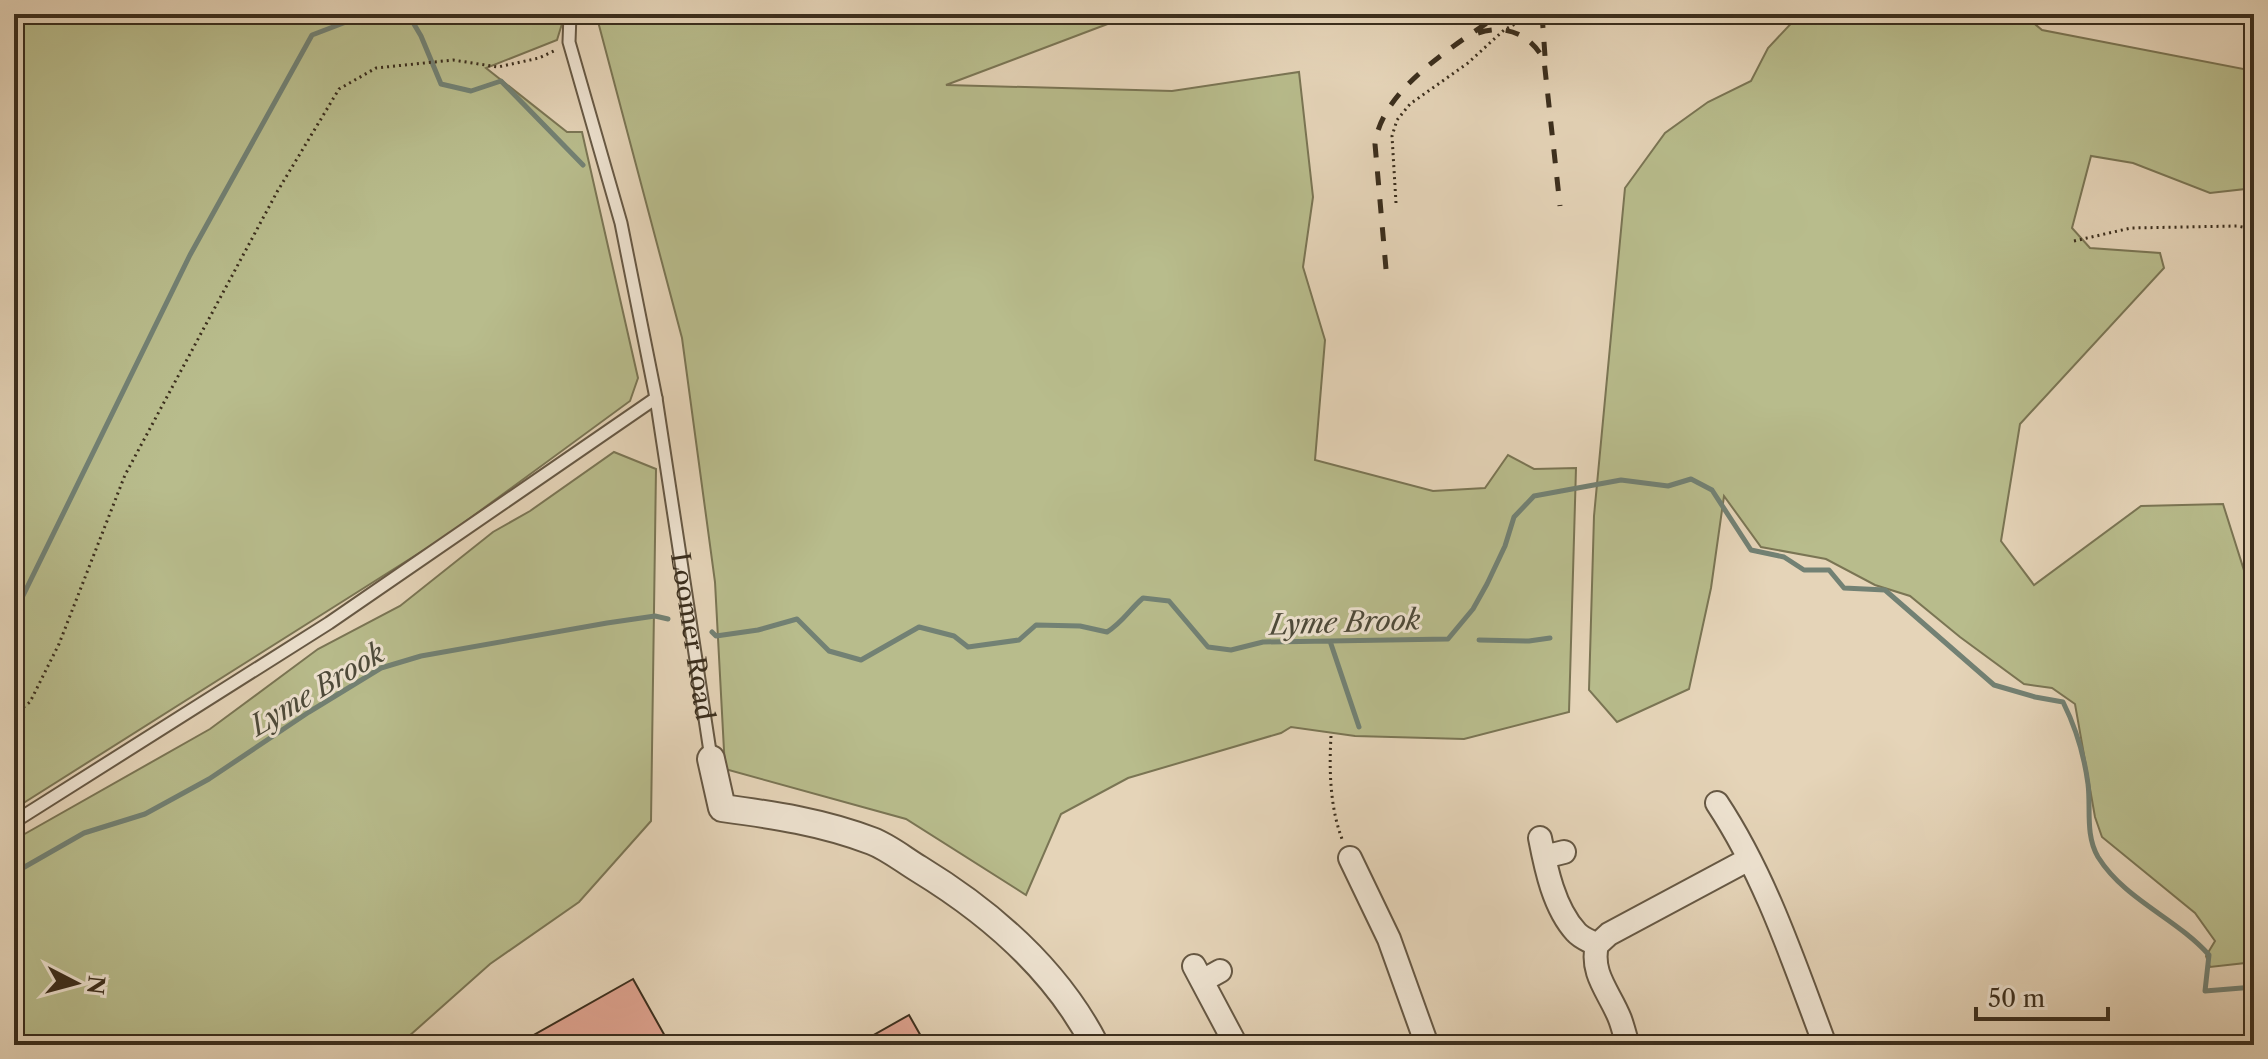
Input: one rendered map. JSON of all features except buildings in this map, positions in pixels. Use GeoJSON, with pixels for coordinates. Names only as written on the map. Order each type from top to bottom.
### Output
{"type":"FeatureCollection","features":[{"type":"Feature","properties":{"kind":"street","name":"Loomer Road"},"geometry":{"type":"LineString","coordinates":[[711,759],[722,808],[804,819],[875,842],[963,896],[1031,955],[1079,1015],[1095,1045]]}},
{"type":"Feature","properties":{"kind":"street"},"geometry":{"type":"LineString","coordinates":[[1717,803],[1749,859],[1783,934],[1825,1045]]}},
{"type":"Feature","properties":{"kind":"street"},"geometry":{"type":"LineString","coordinates":[[1549,849],[1556,897],[1566,917],[1578,934],[1597,945]]}},
{"type":"Feature","properties":{"kind":"street"},"geometry":{"type":"LineString","coordinates":[[1628,1045],[1620,1018],[1596,972],[1594,958],[1597,945],[1609,934],[1749,859]]}},
{"type":"Feature","properties":{"kind":"street"},"geometry":{"type":"LineString","coordinates":[[1361,867],[1427,1045]]}},
{"type":"Feature","properties":{"kind":"street"},"geometry":{"type":"LineString","coordinates":[[1205,972],[1236,1045]]}},
{"type":"Feature","properties":{"kind":"lane","name":"Loomer Road"},"geometry":{"type":"LineString","coordinates":[[570,14],[569,42],[621,223],[656,398],[711,759]]}},
{"type":"Feature","properties":{"kind":"lane"},"geometry":{"type":"LineString","coordinates":[[14,822],[329,623],[656,398]]}},
{"type":"Feature","properties":{"kind":"path"},"geometry":{"type":"LineString","coordinates":[[1396,203],[1392,136],[1397,120],[1410,104],[1468,63],[1504,30],[1533,14]]}},
{"type":"Feature","properties":{"kind":"path"},"geometry":{"type":"LineString","coordinates":[[14,715],[30,702],[59,644],[131,463],[277,192],[339,89],[376,68],[453,60],[498,67],[539,58],[569,42]]}},
{"type":"Feature","properties":{"kind":"path"},"geometry":{"type":"LineString","coordinates":[[2074,241],[2131,228],[2237,226],[2254,229]]}},
{"type":"Feature","properties":{"kind":"path"},"geometry":{"type":"LineString","coordinates":[[1331,736],[1329,762],[1334,817],[1361,867]]}},
{"type":"Feature","properties":{"kind":"green space"},"geometry":{"type":"Polygon","coordinates":[[[14,14],[565,14],[557,40],[486,68],[567,132],[582,132],[638,378],[630,401],[443,538],[14,809],[14,14]]]}},
{"type":"Feature","properties":{"kind":"green space"},"geometry":{"type":"Polygon","coordinates":[[[596,14],[1134,14],[946,85],[1172,91],[1299,72],[1313,197],[1303,267],[1325,340],[1315,460],[1433,491],[1485,488],[1508,455],[1534,469],[1576,468],[1569,712],[1464,739],[1355,736],[1291,727],[1281,733],[1128,778],[1061,814],[1026,895],[906,819],[725,769],[715,582],[682,338],[596,14]]]}},
{"type":"Feature","properties":{"kind":"green space"},"geometry":{"type":"Polygon","coordinates":[[[1800,14],[2023,14],[2042,30],[2254,71],[2254,188],[2210,193],[2133,163],[2091,156],[2072,228],[2090,248],[2160,253],[2164,268],[2020,424],[2001,541],[2034,585],[2141,506],[2223,504],[2254,602],[2254,962],[2210,967],[2206,956],[2215,941],[2195,913],[2102,837],[2095,817],[2075,704],[2052,688],[2024,684],[1910,596],[1875,585],[1826,559],[1761,547],[1724,496],[1711,588],[1689,689],[1617,722],[1589,690],[1594,516],[1625,188],[1665,133],[1708,102],[1751,81],[1768,48],[1800,14]]]}},
{"type":"Feature","properties":{"kind":"green space"},"geometry":{"type":"Polygon","coordinates":[[[614,452],[656,469],[651,821],[579,902],[490,964],[399,1045],[14,1045],[14,840],[210,729],[318,649],[400,606],[493,532],[530,511],[614,452]]]}},
{"type":"Feature","properties":{"kind":"waterway"},"geometry":{"type":"LineString","coordinates":[[14,614],[190,255],[312,35],[367,14]]}},
{"type":"Feature","properties":{"kind":"waterway"},"geometry":{"type":"LineString","coordinates":[[408,14],[441,84],[471,91],[501,81],[583,165]]}},
{"type":"Feature","properties":{"kind":"waterway","name":"Lyme Brook"},"geometry":{"type":"LineString","coordinates":[[712,632],[716,636],[758,630],[797,619],[829,651],[861,660],[919,627],[954,636],[968,647],[1019,640],[1036,625],[1080,626],[1107,632],[1143,598],[1169,601],[1208,647],[1231,650],[1263,642],[1448,639],[1473,609],[1487,584],[1505,546],[1514,517],[1534,496],[1621,480],[1668,486],[1691,479],[1712,490],[1751,550],[1784,557],[1804,570],[1829,570],[1844,588],[1885,590],[1994,685],[2063,702],[2076,731],[2084,762],[2090,831],[2098,857],[2122,885],[2182,930],[2209,955],[2205,991],[2254,987]]}},
{"type":"Feature","properties":{"kind":"waterway","name":"Lyme Brook"},"geometry":{"type":"LineString","coordinates":[[14,873],[84,833],[145,814],[209,779],[381,668],[421,656],[607,623],[655,616],[668,619]]}},
{"type":"Feature","properties":{"kind":"waterway"},"geometry":{"type":"LineString","coordinates":[[1479,640],[1529,641],[1550,638]]}},
{"type":"Feature","properties":{"kind":"waterway"},"geometry":{"type":"LineString","coordinates":[[1330,641],[1359,727]]}},
{"type":"Feature","properties":{"kind":"railway"},"geometry":{"type":"LineString","coordinates":[[1386,269],[1375,144],[1381,124],[1391,104],[1406,86],[1443,54],[1500,14]]}},
{"type":"Feature","properties":{"kind":"railway"},"geometry":{"type":"LineString","coordinates":[[1542,14],[1545,56]]}},
{"type":"Feature","properties":{"kind":"railway"},"geometry":{"type":"LineString","coordinates":[[1478,33],[1498,30],[1516,33],[1532,44],[1544,60],[1560,206]]}}]}
